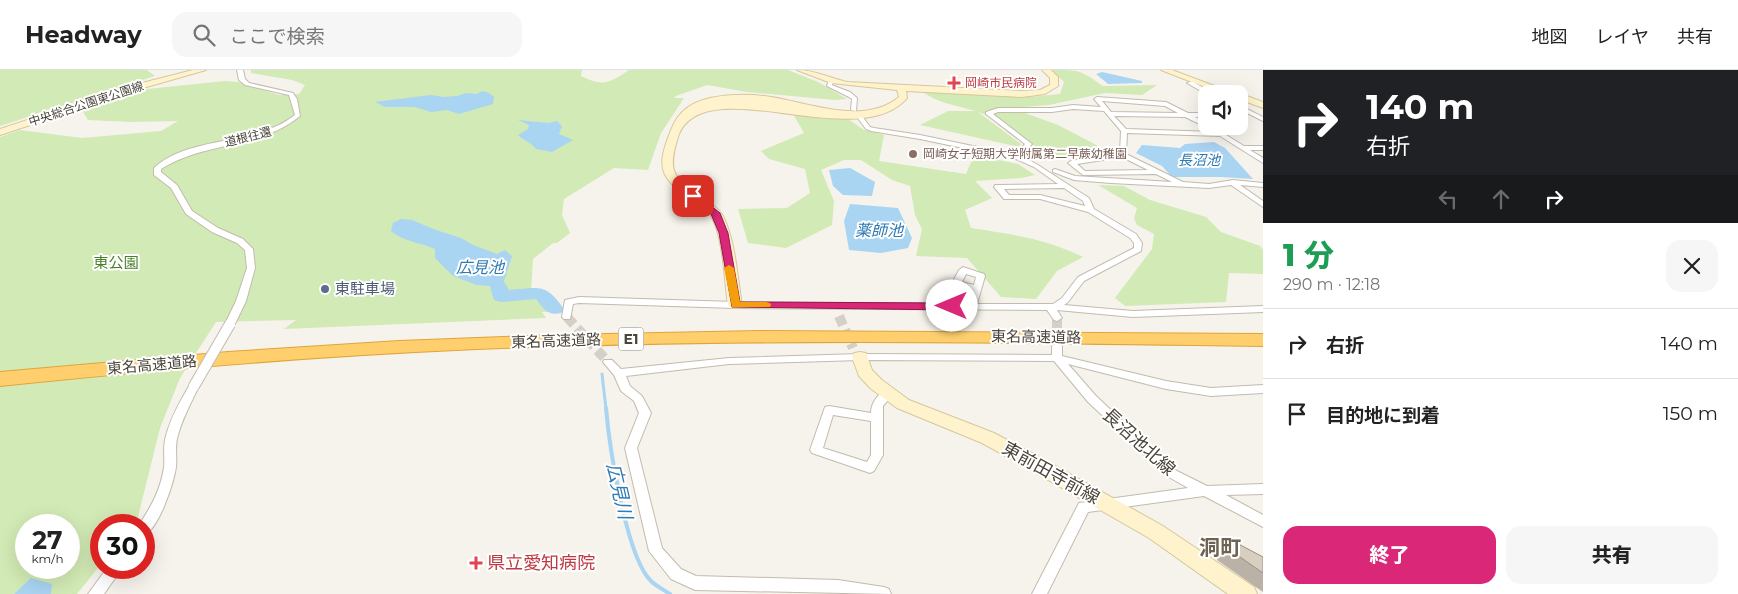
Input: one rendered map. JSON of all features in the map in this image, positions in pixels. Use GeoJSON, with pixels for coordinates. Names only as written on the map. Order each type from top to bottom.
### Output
{"type":"FeatureCollection","features":[{"type":"Feature","properties":{"kind":"highway","name":"東名高速道路"},"geometry":{"type":"LineString","coordinates":[[0,366],[291,342],[541,329],[747,325],[1263,328]]}},
{"type":"Feature","properties":{"kind":"highway","name":"東名高速道路"},"geometry":{"type":"LineString","coordinates":[[0,379],[257,356],[455,344],[548,341],[728,337],[942,336],[1263,340]]}},
{"type":"Feature","properties":{"kind":"street"},"geometry":{"type":"LineString","coordinates":[[0,128],[116,90],[191,70]]}},
{"type":"Feature","properties":{"kind":"street","name":"中央総合公園東公園線"},"geometry":{"type":"LineString","coordinates":[[0,132],[133,88],[202,70]]}},
{"type":"Feature","properties":{"kind":"street","name":"道根往還"},"geometry":{"type":"LineString","coordinates":[[154,514],[164,490],[170,467],[171,441],[177,419],[230,324],[251,268],[249,249],[240,241],[215,230],[189,212],[174,187],[157,173],[157,168],[185,152],[275,130],[298,115],[294,99],[290,94],[247,84],[242,80],[240,70]]}},
{"type":"Feature","properties":{"kind":"street"},"geometry":{"type":"LineString","coordinates":[[801,70],[832,81],[876,87],[1002,95],[1035,93],[1049,89],[1056,83],[1054,77],[1046,70]]}},
{"type":"Feature","properties":{"kind":"street"},"geometry":{"type":"LineString","coordinates":[[1165,70],[1208,85]]}},
{"type":"Feature","properties":{"kind":"street"},"geometry":{"type":"LineString","coordinates":[[832,81],[829,85],[831,87],[848,92],[854,99],[854,110]]}},
{"type":"Feature","properties":{"kind":"street"},"geometry":{"type":"LineString","coordinates":[[1197,81],[1190,83],[1198,87]]}},
{"type":"Feature","properties":{"kind":"street"},"geometry":{"type":"LineString","coordinates":[[735,305],[723,233],[715,213],[670,177],[666,166],[667,155],[678,124],[687,111],[702,103],[737,97],[774,100],[837,112],[876,111],[895,106],[902,98],[901,88]]}},
{"type":"Feature","properties":{"kind":"street"},"geometry":{"type":"LineString","coordinates":[[1123,155],[1124,132],[1097,99],[1159,102],[1198,121]]}},
{"type":"Feature","properties":{"kind":"street"},"geometry":{"type":"LineString","coordinates":[[1248,99],[1263,105]]}},
{"type":"Feature","properties":{"kind":"street"},"geometry":{"type":"LineString","coordinates":[[1018,157],[1029,144],[988,115],[989,112],[1052,110],[1073,106],[1107,112],[1198,115]]}},
{"type":"Feature","properties":{"kind":"street"},"geometry":{"type":"LineString","coordinates":[[1248,112],[1260,118]]}},
{"type":"Feature","properties":{"kind":"street"},"geometry":{"type":"LineString","coordinates":[[860,117],[868,128],[873,130],[1018,157],[1036,166],[1074,178],[1209,186],[1233,183],[1263,185]]}},
{"type":"Feature","properties":{"kind":"street"},"geometry":{"type":"LineString","coordinates":[[1124,132],[1198,134]]}},
{"type":"Feature","properties":{"kind":"street"},"geometry":{"type":"LineString","coordinates":[[1224,135],[1263,161]]}},
{"type":"Feature","properties":{"kind":"street"},"geometry":{"type":"LineString","coordinates":[[1245,148],[1263,148]]}},
{"type":"Feature","properties":{"kind":"street"},"geometry":{"type":"LineString","coordinates":[[1158,172],[1083,173],[1071,163],[1123,155],[1158,172],[1183,185]]}},
{"type":"Feature","properties":{"kind":"street"},"geometry":{"type":"LineString","coordinates":[[1050,171],[1066,186],[1086,200],[1092,210]]}},
{"type":"Feature","properties":{"kind":"street"},"geometry":{"type":"LineString","coordinates":[[1233,183],[1263,205]]}},
{"type":"Feature","properties":{"kind":"street"},"geometry":{"type":"LineString","coordinates":[[1058,318],[1052,310],[1065,300],[1081,279],[1138,249],[1138,243],[1133,236],[1092,210],[1040,197],[1006,196],[998,188],[1066,186]]}},
{"type":"Feature","properties":{"kind":"street"},"geometry":{"type":"LineString","coordinates":[[1249,194],[1263,194]]}},
{"type":"Feature","properties":{"kind":"street"},"geometry":{"type":"LineString","coordinates":[[972,306],[977,289]]}},
{"type":"Feature","properties":{"kind":"street"},"geometry":{"type":"LineString","coordinates":[[567,317],[568,302],[579,300],[735,305],[838,311],[972,306],[1055,307],[1133,314],[1263,309]]}},
{"type":"Feature","properties":{"kind":"street"},"geometry":{"type":"LineString","coordinates":[[619,373],[729,361],[856,353],[1057,352],[1166,385],[1211,392],[1263,388]]}},
{"type":"Feature","properties":{"kind":"street","name":"長沼池北線"},"geometry":{"type":"LineString","coordinates":[[1057,352],[1092,399],[1170,473],[1263,521]]}},
{"type":"Feature","properties":{"kind":"street","name":"東前田寺前線"},"geometry":{"type":"LineString","coordinates":[[856,353],[866,372],[902,404],[988,438],[1156,532],[1246,594]]}},
{"type":"Feature","properties":{"kind":"street"},"geometry":{"type":"LineString","coordinates":[[608,362],[619,373],[625,388],[638,399],[645,413],[631,448],[656,551],[676,574],[695,583],[838,587],[884,594]]}},
{"type":"Feature","properties":{"kind":"street"},"geometry":{"type":"LineString","coordinates":[[877,418],[829,410],[816,450],[870,468],[877,455],[877,418],[876,405],[888,393]]}},
{"type":"Feature","properties":{"kind":"street"},"geometry":{"type":"LineString","coordinates":[[1039,594],[1084,507],[1203,491],[1263,489]]}},
{"type":"Feature","properties":{"kind":"street"},"geometry":{"type":"LineString","coordinates":[[95,594],[107,579]]}},
{"type":"Feature","properties":{"kind":"green space"},"geometry":{"type":"Polygon","coordinates":[[[0,70],[147,70],[155,76],[0,126],[0,70]]]}},
{"type":"Feature","properties":{"kind":"green space","name":"東公園"},"geometry":{"type":"Polygon","coordinates":[[[251,70],[582,70],[581,76],[595,82],[606,82],[617,78],[629,70],[788,70],[818,82],[847,99],[835,100],[747,92],[707,85],[676,96],[674,98],[684,98],[661,133],[648,170],[614,168],[564,199],[562,215],[570,233],[557,243],[553,243],[533,259],[531,290],[558,312],[542,312],[546,318],[284,329],[296,320],[216,322],[180,378],[160,428],[139,514],[90,514],[90,578],[77,594],[0,594],[0,137],[20,130],[82,138],[161,131],[178,121],[130,122],[88,120],[82,110],[147,89],[225,81],[238,82],[279,95],[299,94],[305,85],[292,80],[251,73],[251,70]]]}},
{"type":"Feature","properties":{"kind":"green space"},"geometry":{"type":"Polygon","coordinates":[[[1052,70],[1079,72],[1103,86],[1157,85],[1142,95],[1105,93],[1049,105],[1011,108],[1058,125],[1104,149],[1077,154],[1050,157],[1033,153],[1035,146],[1022,135],[1001,122],[978,112],[1021,144],[1019,147],[920,125],[948,111],[975,111],[942,102],[923,92],[1030,97],[1060,94],[1064,82],[1052,70]]]}},
{"type":"Feature","properties":{"kind":"green space"},"geometry":{"type":"Polygon","coordinates":[[[803,110],[848,119],[864,130],[884,135],[879,161],[966,174],[974,155],[1018,164],[1035,175],[1021,178],[975,181],[992,198],[965,210],[971,228],[1042,241],[1083,257],[1057,271],[1036,299],[1001,297],[967,258],[916,256],[922,229],[915,215],[910,186],[892,180],[861,160],[844,160],[821,170],[834,201],[832,225],[786,248],[748,243],[738,209],[787,208],[810,193],[805,169],[769,159],[761,151],[804,133],[792,112],[803,110]]]}},
{"type":"Feature","properties":{"kind":"green space"},"geometry":{"type":"Polygon","coordinates":[[[1098,185],[1124,186],[1150,200],[1206,217],[1221,232],[1260,246],[1263,250],[1263,274],[1229,273],[1226,302],[1125,306],[1115,298],[1152,249],[1154,234],[1137,225],[1134,218],[1137,208],[1098,185]]]}},
{"type":"Feature","properties":{"kind":"water"},"geometry":{"type":"Polygon","coordinates":[[[1102,72],[1142,81],[1142,83],[1108,84],[1096,74],[1102,72]]]}},
{"type":"Feature","properties":{"kind":"water"},"geometry":{"type":"Polygon","coordinates":[[[483,91],[494,97],[493,104],[459,114],[447,110],[431,112],[415,107],[385,107],[375,102],[431,95],[457,96],[466,93],[476,94],[483,91]]]}},
{"type":"Feature","properties":{"kind":"water"},"geometry":{"type":"Polygon","coordinates":[[[518,120],[548,123],[557,121],[562,126],[559,134],[573,140],[552,152],[536,149],[518,135],[528,129],[529,125],[518,120]]]}},
{"type":"Feature","properties":{"kind":"water","name":"長沼池"},"geometry":{"type":"Polygon","coordinates":[[[1214,142],[1225,148],[1253,179],[1172,177],[1162,166],[1136,153],[1142,145],[1180,148],[1185,144],[1214,142]]]}},
{"type":"Feature","properties":{"kind":"water"},"geometry":{"type":"Polygon","coordinates":[[[850,168],[875,182],[872,196],[843,195],[833,186],[829,170],[850,168]]]}},
{"type":"Feature","properties":{"kind":"water","name":"薬師池"},"geometry":{"type":"Polygon","coordinates":[[[850,204],[898,208],[912,238],[908,248],[881,253],[849,250],[844,221],[850,204]]]}},
{"type":"Feature","properties":{"kind":"water","name":"広見池"},"geometry":{"type":"Polygon","coordinates":[[[401,219],[412,220],[497,254],[505,250],[512,256],[502,287],[477,285],[453,276],[435,258],[435,249],[407,240],[391,231],[393,223],[401,219]]]}},
{"type":"Feature","properties":{"kind":"water"},"geometry":{"type":"Polygon","coordinates":[[[30,579],[52,584],[51,594],[14,594],[30,579]]]}},
{"type":"Feature","properties":{"kind":"building"},"geometry":{"type":"Polygon","coordinates":[[[1229,539],[1263,557],[1263,573],[1227,548],[1229,539]]]}},
{"type":"Feature","properties":{"kind":"waterway","name":"広見川"},"geometry":{"type":"LineString","coordinates":[[499,287],[501,296],[541,293],[554,309]]}},
{"type":"Feature","properties":{"kind":"waterway","name":"広見川"},"geometry":{"type":"LineString","coordinates":[[602,374],[606,409]]}},
{"type":"Feature","properties":{"kind":"waterway","name":"広見川"},"geometry":{"type":"LineString","coordinates":[[606,408],[620,499],[634,549],[642,568],[651,581],[670,594]]}},
{"type":"Feature","properties":{"kind":"tunnel"},"geometry":{"type":"LineString","coordinates":[[839,316],[853,348]]}},
{"type":"Feature","properties":{"kind":"tunnel"},"geometry":{"type":"LineString","coordinates":[[567,317],[608,362]]}},
{"type":"Feature","properties":{"kind":"tunnel"},"geometry":{"type":"LineString","coordinates":[[1057,318],[1057,345]]}},
{"type":"Feature","properties":{"kind":"slow traffic"},"geometry":{"type":"LineString","coordinates":[[729,268],[735,305],[766,305]]}},
{"type":"Feature","properties":{"kind":"place","name":"岡崎市民病院"},"geometry":{"type":"Point","coordinates":[954,83]}},
{"type":"Feature","properties":{"kind":"place","name":"岡崎女子短期大学附属第二早蕨幼稚園"},"geometry":{"type":"Point","coordinates":[913,154]}},
{"type":"Feature","properties":{"kind":"place","name":"東駐車場"},"geometry":{"type":"Point","coordinates":[325,289]}},
{"type":"Feature","properties":{"kind":"place","name":"県立愛知病院"},"geometry":{"type":"Point","coordinates":[476,563]}},
{"type":"Feature","properties":{"kind":"district","name":"洞町"},"geometry":{"type":"Point","coordinates":[1220,548]}},
{"type":"Feature","properties":{"kind":"route"},"geometry":{"type":"LineString","coordinates":[[693,196],[715,213],[723,233],[735,305],[952,306]]}}]}
